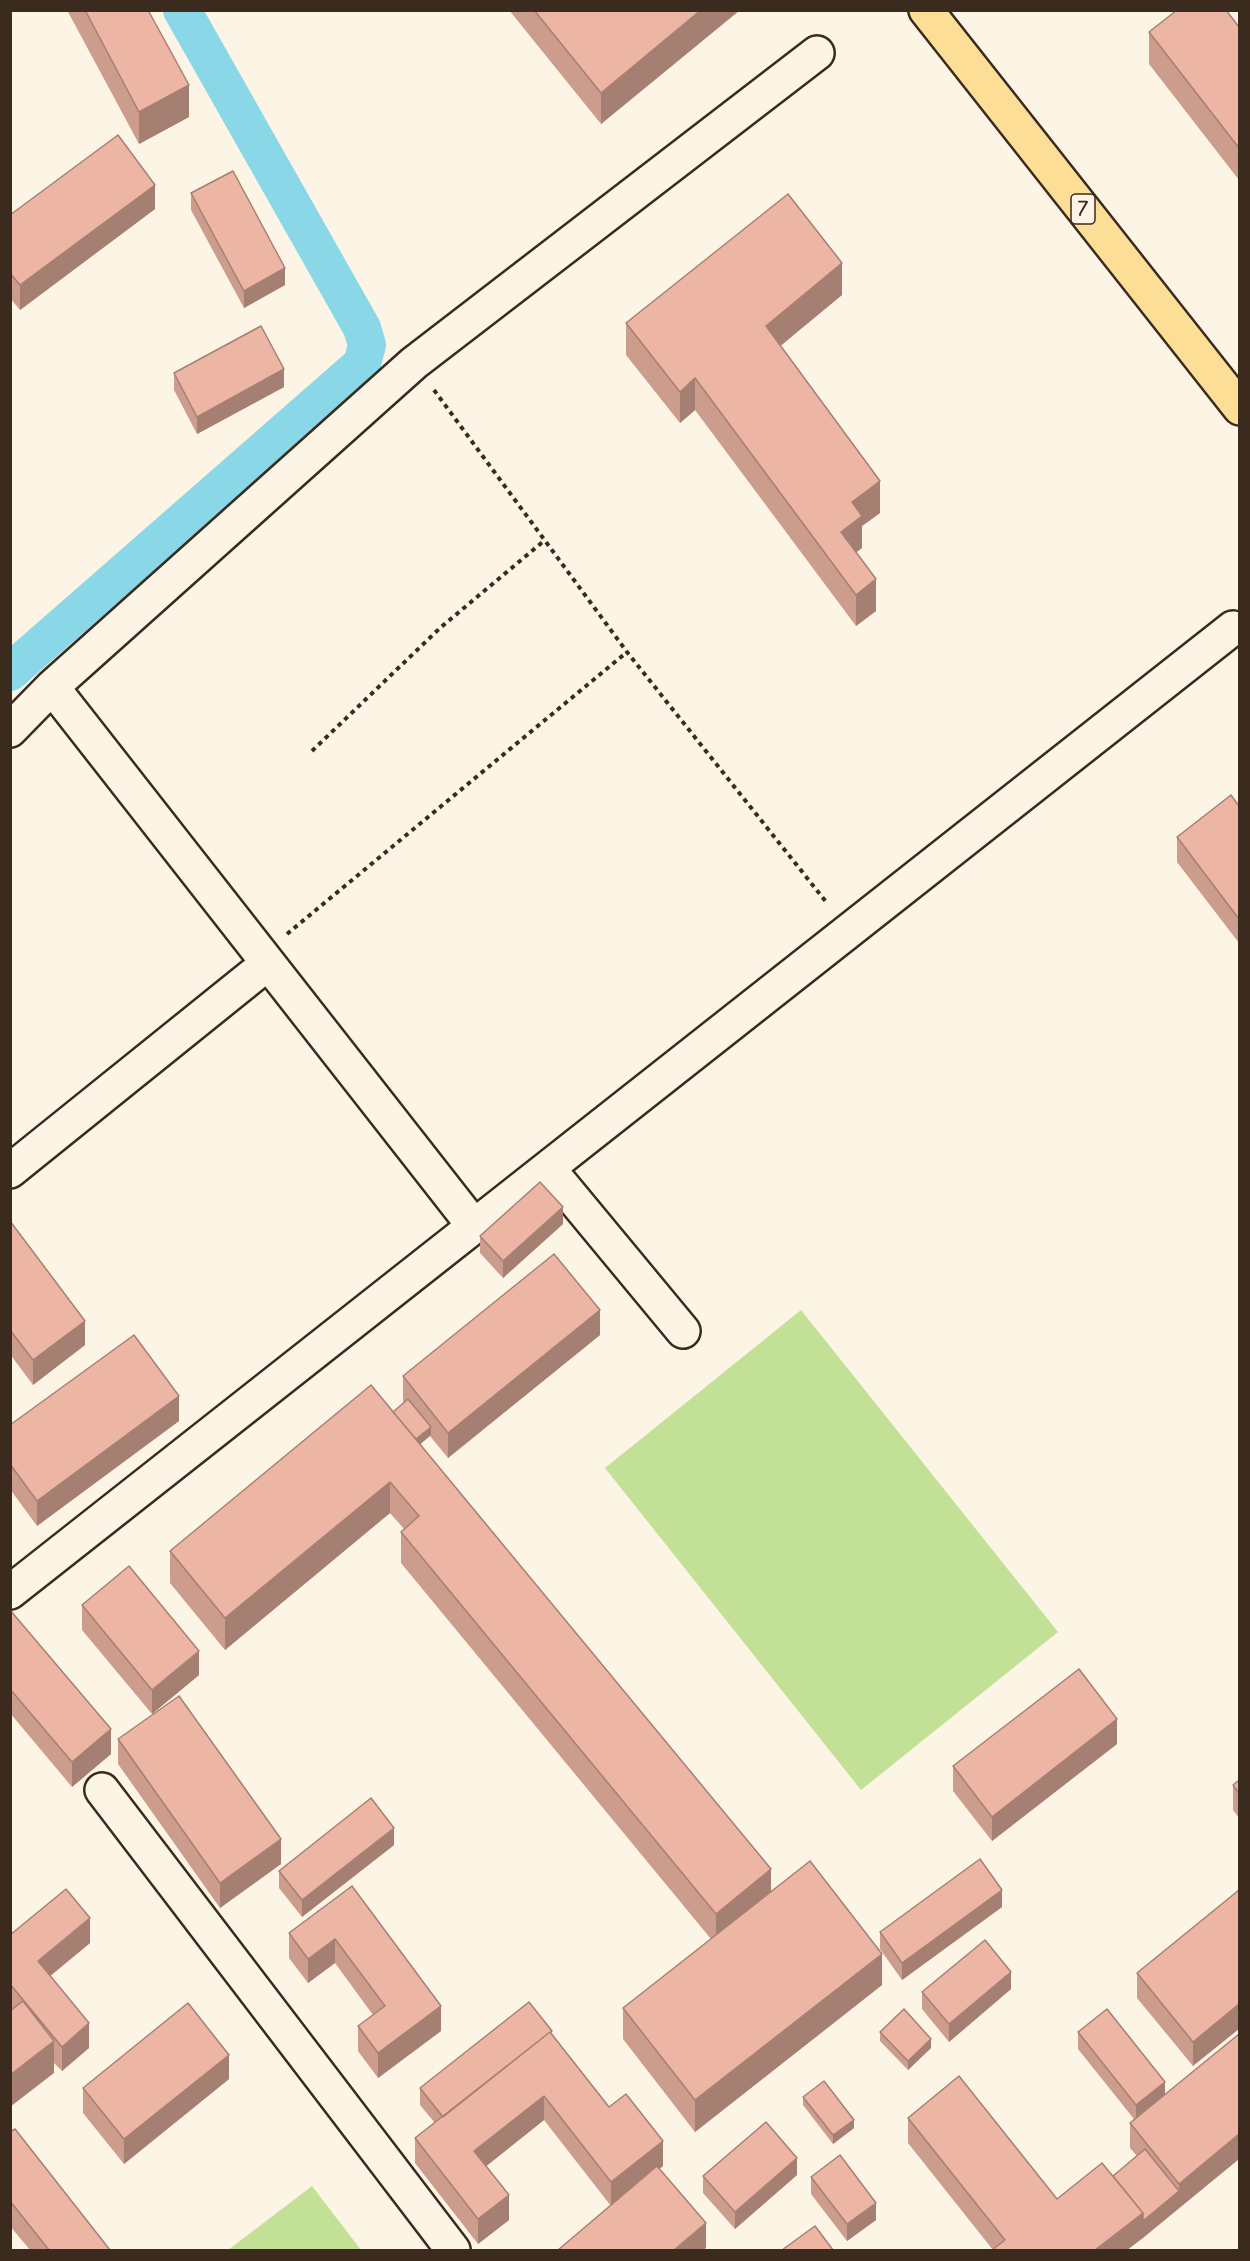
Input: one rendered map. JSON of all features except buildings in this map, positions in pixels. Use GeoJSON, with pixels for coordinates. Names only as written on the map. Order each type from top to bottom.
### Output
{"type":"FeatureCollection","features":[{"type":"Feature","properties":{"kind":"highway","name":"7"},"geometry":{"type":"LineString","coordinates":[[926,10],[1239,408]]}},
{"type":"Feature","properties":{"kind":"street"},"geometry":{"type":"LineString","coordinates":[[1227,10],[1239,26]]}},
{"type":"Feature","properties":{"kind":"street"},"geometry":{"type":"LineString","coordinates":[[10,730],[52,687],[414,363],[817,53]]}},
{"type":"Feature","properties":{"kind":"street"},"geometry":{"type":"LineString","coordinates":[[10,1592],[1233,628]]}},
{"type":"Feature","properties":{"kind":"street"},"geometry":{"type":"LineString","coordinates":[[52,687],[474,1226]]}},
{"type":"Feature","properties":{"kind":"street"},"geometry":{"type":"LineString","coordinates":[[10,1171],[264,959]]}},
{"type":"Feature","properties":{"kind":"street"},"geometry":{"type":"LineString","coordinates":[[548,1168],[683,1331]]}},
{"type":"Feature","properties":{"kind":"street"},"geometry":{"type":"LineString","coordinates":[[102,1790],[453,2250]]}},
{"type":"Feature","properties":{"kind":"path"},"geometry":{"type":"LineString","coordinates":[[414,363],[627,652],[850,931]]}},
{"type":"Feature","properties":{"kind":"path"},"geometry":{"type":"LineString","coordinates":[[312,750],[440,628],[546,540]]}},
{"type":"Feature","properties":{"kind":"path"},"geometry":{"type":"LineString","coordinates":[[264,959],[627,652]]}},
{"type":"Feature","properties":{"kind":"green space"},"geometry":{"type":"Polygon","coordinates":[[[801,1310],[1058,1632],[861,1790],[605,1468],[801,1310]]]}},
{"type":"Feature","properties":{"kind":"green space"},"geometry":{"type":"Polygon","coordinates":[[[312,2186],[361,2250],[228,2250],[312,2186]]]}},
{"type":"Feature","properties":{"kind":"waterway"},"geometry":{"type":"LineString","coordinates":[[10,672],[362,364],[367,345],[362,328],[182,10]]}}]}
